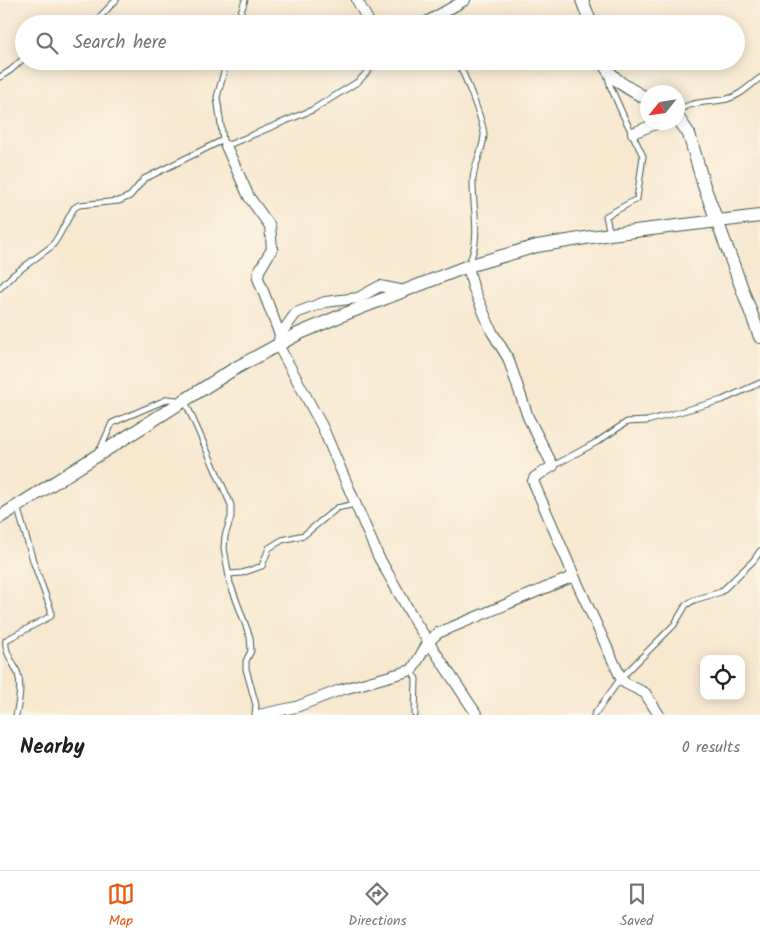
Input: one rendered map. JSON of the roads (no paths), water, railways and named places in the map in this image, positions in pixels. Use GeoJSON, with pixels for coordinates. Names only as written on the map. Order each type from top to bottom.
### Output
{"type":"FeatureCollection","features":[{"type":"Feature","properties":{"kind":"street"},"geometry":{"type":"LineString","coordinates":[[357,0],[365,15]]}},
{"type":"Feature","properties":{"kind":"street"},"geometry":{"type":"LineString","coordinates":[[445,15],[465,0]]}},
{"type":"Feature","properties":{"kind":"street"},"geometry":{"type":"LineString","coordinates":[[582,0],[587,15]]}},
{"type":"Feature","properties":{"kind":"street"},"geometry":{"type":"LineString","coordinates":[[609,70],[621,84],[640,95]]}},
{"type":"Feature","properties":{"kind":"street"},"geometry":{"type":"LineString","coordinates":[[685,128],[689,134],[704,186],[760,337]]}},
{"type":"Feature","properties":{"kind":"street"},"geometry":{"type":"LineString","coordinates":[[633,133],[640,130]]}},
{"type":"Feature","properties":{"kind":"street"},"geometry":{"type":"LineString","coordinates":[[224,143],[249,197],[270,226],[272,249],[258,271],[258,278],[279,340],[322,426],[378,556],[416,623],[478,715]]}},
{"type":"Feature","properties":{"kind":"street"},"geometry":{"type":"LineString","coordinates":[[0,517],[279,340],[468,266],[536,246],[610,234],[760,216]]}},
{"type":"Feature","properties":{"kind":"street"},"geometry":{"type":"LineString","coordinates":[[468,266],[473,287],[492,332],[508,358],[528,417],[553,466],[535,477],[533,481],[621,678],[625,683],[646,692],[659,715]]}},
{"type":"Feature","properties":{"kind":"street"},"geometry":{"type":"LineString","coordinates":[[279,340],[296,313],[325,302],[358,298],[380,286],[405,291]]}},
{"type":"Feature","properties":{"kind":"street"},"geometry":{"type":"LineString","coordinates":[[257,715],[296,706],[340,690],[412,670],[428,642],[438,633],[574,576]]}},
{"type":"Feature","properties":{"kind":"lane"},"geometry":{"type":"LineString","coordinates":[[102,15],[116,0]]}},
{"type":"Feature","properties":{"kind":"lane"},"geometry":{"type":"LineString","coordinates":[[240,15],[245,0]]}},
{"type":"Feature","properties":{"kind":"lane"},"geometry":{"type":"LineString","coordinates":[[0,77],[15,66]]}},
{"type":"Feature","properties":{"kind":"lane"},"geometry":{"type":"LineString","coordinates":[[224,70],[217,97],[224,143]]}},
{"type":"Feature","properties":{"kind":"lane"},"geometry":{"type":"LineString","coordinates":[[0,288],[13,275],[52,246],[74,208],[79,205],[119,202],[130,196],[144,179],[224,143],[312,110],[360,80],[369,70]]}},
{"type":"Feature","properties":{"kind":"lane"},"geometry":{"type":"LineString","coordinates":[[461,70],[484,133],[473,177],[476,239],[468,266]]}},
{"type":"Feature","properties":{"kind":"lane"},"geometry":{"type":"LineString","coordinates":[[606,70],[611,88],[643,156],[637,199],[606,216],[610,234]]}},
{"type":"Feature","properties":{"kind":"lane"},"geometry":{"type":"LineString","coordinates":[[685,106],[727,99],[738,95],[760,78]]}},
{"type":"Feature","properties":{"kind":"lane"},"geometry":{"type":"LineString","coordinates":[[553,466],[597,442],[627,422],[647,421],[722,400],[760,383]]}},
{"type":"Feature","properties":{"kind":"lane"},"geometry":{"type":"LineString","coordinates":[[98,455],[112,423],[168,399],[184,401],[231,505],[231,517],[224,542],[230,583],[250,637],[251,651],[246,661],[246,669],[257,715]]}},
{"type":"Feature","properties":{"kind":"lane"},"geometry":{"type":"LineString","coordinates":[[229,574],[242,573],[262,566],[269,548],[282,540],[304,535],[337,508],[355,504]]}},
{"type":"Feature","properties":{"kind":"lane"},"geometry":{"type":"LineString","coordinates":[[16,715],[20,685],[18,674],[5,646],[6,640],[51,616],[51,610],[34,564],[17,506]]}},
{"type":"Feature","properties":{"kind":"lane"},"geometry":{"type":"LineString","coordinates":[[594,715],[621,678],[674,625],[686,605],[694,600],[721,592],[760,552]]}},
{"type":"Feature","properties":{"kind":"lane"},"geometry":{"type":"LineString","coordinates":[[412,670],[416,679],[415,715]]}}]}
